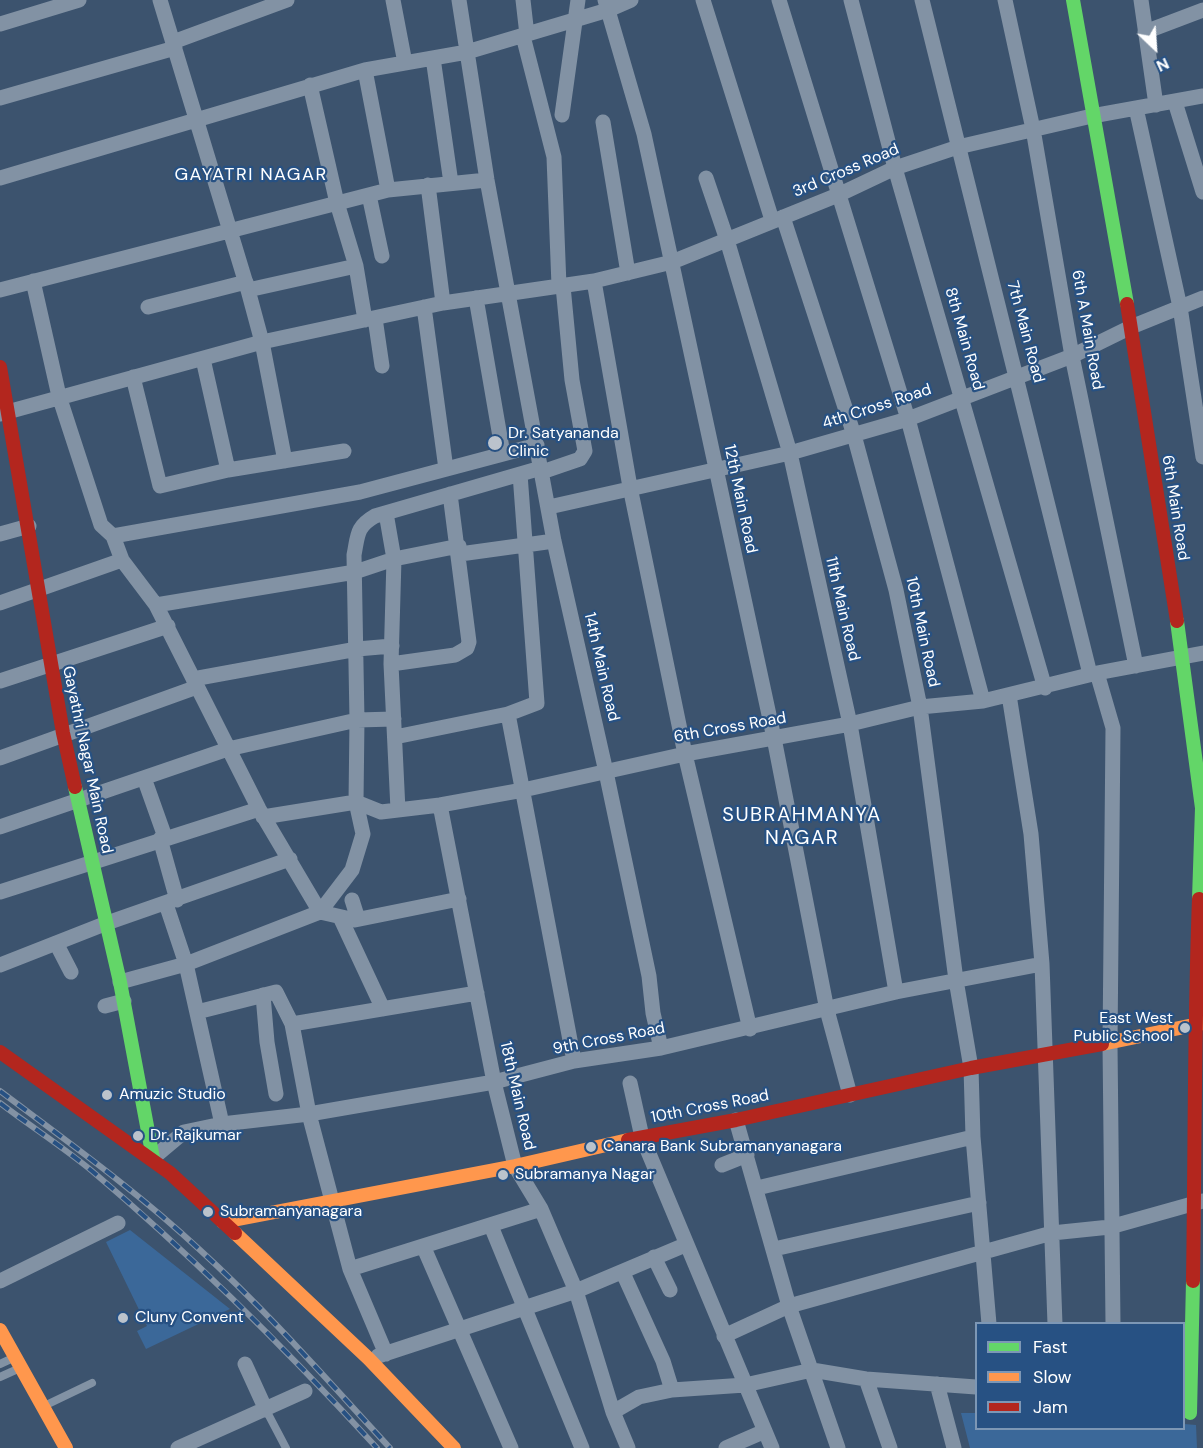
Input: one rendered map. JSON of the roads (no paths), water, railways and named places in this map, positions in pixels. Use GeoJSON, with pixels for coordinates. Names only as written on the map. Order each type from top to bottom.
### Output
{"type":"FeatureCollection","features":[{"type":"Feature","properties":{"kind":"street"},"geometry":{"type":"LineString","coordinates":[[0,24],[79,0]]}},
{"type":"Feature","properties":{"kind":"street"},"geometry":{"type":"LineString","coordinates":[[160,0],[232,230],[262,342],[285,461]]}},
{"type":"Feature","properties":{"kind":"street"},"geometry":{"type":"LineString","coordinates":[[0,98],[174,45],[287,0]]}},
{"type":"Feature","properties":{"kind":"street"},"geometry":{"type":"LineString","coordinates":[[393,0],[405,63]]}},
{"type":"Feature","properties":{"kind":"street","name":"14th Main Road"},"geometry":{"type":"LineString","coordinates":[[459,0],[487,180],[554,541],[606,772],[649,976],[653,1013],[661,1048]]}},
{"type":"Feature","properties":{"kind":"street"},"geometry":{"type":"LineString","coordinates":[[120,982],[186,964],[320,912],[352,870],[363,834],[356,802],[357,649],[354,555],[362,524],[386,513],[519,474],[580,459],[585,451],[572,380],[561,286],[552,150],[525,36],[523,0]]}},
{"type":"Feature","properties":{"kind":"street"},"geometry":{"type":"LineString","coordinates":[[562,115],[578,0]]}},
{"type":"Feature","properties":{"kind":"street"},"geometry":{"type":"LineString","coordinates":[[0,178],[365,70],[467,52],[525,36],[607,5],[631,0]]}},
{"type":"Feature","properties":{"kind":"street","name":"10th Main Road"},"geometry":{"type":"LineString","coordinates":[[703,0],[854,435],[896,590],[920,707],[956,980],[971,1068],[974,1137],[989,1322]]}},
{"type":"Feature","properties":{"kind":"street"},"geometry":{"type":"LineString","coordinates":[[779,0],[908,419],[983,701]]}},
{"type":"Feature","properties":{"kind":"street","name":"8th Main Road"},"geometry":{"type":"LineString","coordinates":[[851,0],[895,168],[1045,688]]}},
{"type":"Feature","properties":{"kind":"street","name":"7th Main Road"},"geometry":{"type":"LineString","coordinates":[[922,0],[1094,674]]}},
{"type":"Feature","properties":{"kind":"street","name":"6th A Main Road"},"geometry":{"type":"LineString","coordinates":[[1005,0],[1034,129],[1072,356],[1136,666]]}},
{"type":"Feature","properties":{"kind":"street","name":"6th Main Road"},"geometry":{"type":"LineString","coordinates":[[1073,0],[1131,327],[1203,808],[1199,1024]]}},
{"type":"Feature","properties":{"kind":"street"},"geometry":{"type":"LineString","coordinates":[[1141,0],[1156,105]]}},
{"type":"Feature","properties":{"kind":"street","name":"12th Main Road"},"geometry":{"type":"LineString","coordinates":[[607,5],[644,134],[774,738],[827,1010],[850,1095]]}},
{"type":"Feature","properties":{"kind":"street"},"geometry":{"type":"LineString","coordinates":[[1145,32],[1201,9]]}},
{"type":"Feature","properties":{"kind":"street"},"geometry":{"type":"LineString","coordinates":[[433,58],[452,183]]}},
{"type":"Feature","properties":{"kind":"street"},"geometry":{"type":"LineString","coordinates":[[365,70],[388,190]]}},
{"type":"Feature","properties":{"kind":"street"},"geometry":{"type":"LineString","coordinates":[[310,85],[337,203],[382,366]]}},
{"type":"Feature","properties":{"kind":"street","name":"3rd Cross Road"},"geometry":{"type":"LineString","coordinates":[[4,413],[262,342],[443,303],[594,281],[672,262],[838,195],[895,168],[958,147],[1092,116],[1203,96]]}},
{"type":"Feature","properties":{"kind":"street"},"geometry":{"type":"LineString","coordinates":[[1174,102],[1203,192]]}},
{"type":"Feature","properties":{"kind":"street"},"geometry":{"type":"LineString","coordinates":[[1136,108],[1180,307],[1203,457]]}},
{"type":"Feature","properties":{"kind":"street"},"geometry":{"type":"LineString","coordinates":[[603,122],[628,273]]}},
{"type":"Feature","properties":{"kind":"street","name":"11th Main Road"},"geometry":{"type":"LineString","coordinates":[[706,178],[728,240],[790,453],[850,724],[896,993]]}},
{"type":"Feature","properties":{"kind":"street"},"geometry":{"type":"LineString","coordinates":[[0,290],[388,190],[487,180]]}},
{"type":"Feature","properties":{"kind":"street"},"geometry":{"type":"LineString","coordinates":[[428,185],[443,303]]}},
{"type":"Feature","properties":{"kind":"street"},"geometry":{"type":"LineString","coordinates":[[369,195],[382,256]]}},
{"type":"Feature","properties":{"kind":"street"},"geometry":{"type":"LineString","coordinates":[[148,307],[356,266]]}},
{"type":"Feature","properties":{"kind":"street"},"geometry":{"type":"LineString","coordinates":[[33,281],[59,396],[101,525],[113,537],[122,560],[156,605],[168,626],[261,813],[290,858],[320,912],[358,919],[459,900]]}},
{"type":"Feature","properties":{"kind":"street"},"geometry":{"type":"LineString","coordinates":[[594,281],[630,487],[685,754],[750,1029]]}},
{"type":"Feature","properties":{"kind":"street"},"geometry":{"type":"LineString","coordinates":[[476,298],[503,454]]}},
{"type":"Feature","properties":{"kind":"street","name":"4th Cross Road"},"geometry":{"type":"LineString","coordinates":[[549,507],[630,487],[790,453],[908,419],[1072,356],[1131,327],[1203,298]]}},
{"type":"Feature","properties":{"kind":"street"},"geometry":{"type":"LineString","coordinates":[[424,307],[446,469]]}},
{"type":"Feature","properties":{"kind":"street"},"geometry":{"type":"LineString","coordinates":[[203,359],[228,470]]}},
{"type":"Feature","properties":{"kind":"street","name":"Gayathri Nagar Main Road"},"geometry":{"type":"LineString","coordinates":[[0,367],[4,413],[29,526],[63,733],[90,862],[107,923],[124,1000],[153,1158]]}},
{"type":"Feature","properties":{"kind":"street"},"geometry":{"type":"LineString","coordinates":[[133,377],[160,486],[228,470],[344,451]]}},
{"type":"Feature","properties":{"kind":"street"},"geometry":{"type":"LineString","coordinates":[[113,537],[318,501],[537,445]]}},
{"type":"Feature","properties":{"kind":"street"},"geometry":{"type":"LineString","coordinates":[[395,737],[508,714],[537,703],[519,474]]}},
{"type":"Feature","properties":{"kind":"street"},"geometry":{"type":"LineString","coordinates":[[391,664],[462,653],[469,642],[450,494]]}},
{"type":"Feature","properties":{"kind":"street"},"geometry":{"type":"LineString","coordinates":[[386,513],[394,559],[391,664],[398,810]]}},
{"type":"Feature","properties":{"kind":"street"},"geometry":{"type":"LineString","coordinates":[[0,534],[29,526]]}},
{"type":"Feature","properties":{"kind":"street"},"geometry":{"type":"LineString","coordinates":[[156,605],[355,572],[394,559],[554,541]]}},
{"type":"Feature","properties":{"kind":"street"},"geometry":{"type":"LineString","coordinates":[[0,603],[122,560]]}},
{"type":"Feature","properties":{"kind":"street"},"geometry":{"type":"LineString","coordinates":[[0,681],[168,626]]}},
{"type":"Feature","properties":{"kind":"street"},"geometry":{"type":"LineString","coordinates":[[0,758],[195,683],[357,649],[392,646]]}},
{"type":"Feature","properties":{"kind":"street","name":"6th Cross Road"},"geometry":{"type":"LineString","coordinates":[[0,892],[163,838],[261,813],[356,802],[381,812],[440,805],[523,790],[685,754],[850,724],[920,707],[983,701],[1045,688],[1094,674],[1203,653]]}},
{"type":"Feature","properties":{"kind":"street"},"geometry":{"type":"LineString","coordinates":[[1094,674],[1113,728],[1110,1044],[1110,1227],[1113,1322]]}},
{"type":"Feature","properties":{"kind":"street"},"geometry":{"type":"LineString","coordinates":[[1009,695],[1031,834],[1042,964],[1055,1322]]}},
{"type":"Feature","properties":{"kind":"street"},"geometry":{"type":"LineString","coordinates":[[508,714],[574,1061]]}},
{"type":"Feature","properties":{"kind":"street"},"geometry":{"type":"LineString","coordinates":[[0,827],[228,749],[357,720],[394,719]]}},
{"type":"Feature","properties":{"kind":"street"},"geometry":{"type":"LineString","coordinates":[[144,778],[163,838],[172,902],[222,1124]]}},
{"type":"Feature","properties":{"kind":"street","name":"18th Main Road"},"geometry":{"type":"LineString","coordinates":[[440,805],[494,1082],[515,1166],[541,1209],[576,1291],[613,1412],[628,1448]]}},
{"type":"Feature","properties":{"kind":"street"},"geometry":{"type":"LineString","coordinates":[[0,965],[107,923],[172,902],[290,858]]}},
{"type":"Feature","properties":{"kind":"street"},"geometry":{"type":"LineString","coordinates":[[352,900],[358,919]]}},
{"type":"Feature","properties":{"kind":"street"},"geometry":{"type":"LineString","coordinates":[[340,917],[383,1009]]}},
{"type":"Feature","properties":{"kind":"street"},"geometry":{"type":"LineString","coordinates":[[56,943],[71,972]]}},
{"type":"Feature","properties":{"kind":"street","name":"9th Cross Road"},"geometry":{"type":"LineString","coordinates":[[153,1158],[184,1132],[222,1124],[309,1114],[494,1082],[574,1061],[661,1048],[896,993],[1042,964]]}},
{"type":"Feature","properties":{"kind":"street"},"geometry":{"type":"LineString","coordinates":[[197,1012],[276,992],[292,1024],[309,1114],[350,1269],[386,1354]]}},
{"type":"Feature","properties":{"kind":"street"},"geometry":{"type":"LineString","coordinates":[[292,1024],[477,993]]}},
{"type":"Feature","properties":{"kind":"street"},"geometry":{"type":"LineString","coordinates":[[263,995],[267,1042],[276,1094]]}},
{"type":"Feature","properties":{"kind":"street"},"geometry":{"type":"LineString","coordinates":[[105,1006],[124,1000]]}},
{"type":"Feature","properties":{"kind":"street"},"geometry":{"type":"LineString","coordinates":[[1192,1412],[1199,1202],[1199,1024]]}},
{"type":"Feature","properties":{"kind":"street","name":"10th Cross Road"},"geometry":{"type":"LineString","coordinates":[[223,1222],[515,1166],[971,1068],[1110,1044],[1199,1024]]}},
{"type":"Feature","properties":{"kind":"street"},"geometry":{"type":"LineString","coordinates":[[0,1052],[153,1158],[369,1359],[454,1448]]}},
{"type":"Feature","properties":{"kind":"street"},"geometry":{"type":"LineString","coordinates":[[630,1083],[642,1137],[685,1245],[772,1448]]}},
{"type":"Feature","properties":{"kind":"street"},"geometry":{"type":"LineString","coordinates":[[736,1120],[789,1306],[838,1448]]}},
{"type":"Feature","properties":{"kind":"street"},"geometry":{"type":"LineString","coordinates":[[757,1188],[974,1137]]}},
{"type":"Feature","properties":{"kind":"street"},"geometry":{"type":"LineString","coordinates":[[722,1165],[747,1155]]}},
{"type":"Feature","properties":{"kind":"street"},"geometry":{"type":"LineString","coordinates":[[724,1336],[789,1306],[1052,1233],[1110,1227],[1199,1202]]}},
{"type":"Feature","properties":{"kind":"street"},"geometry":{"type":"LineString","coordinates":[[774,1249],[979,1203]]}},
{"type":"Feature","properties":{"kind":"street"},"geometry":{"type":"LineString","coordinates":[[350,1269],[424,1248],[541,1209]]}},
{"type":"Feature","properties":{"kind":"street"},"geometry":{"type":"LineString","coordinates":[[0,1281],[118,1223]]}},
{"type":"Feature","properties":{"kind":"street"},"geometry":{"type":"LineString","coordinates":[[491,1226],[582,1448]]}},
{"type":"Feature","properties":{"kind":"street"},"geometry":{"type":"LineString","coordinates":[[369,1359],[576,1291],[685,1245]]}},
{"type":"Feature","properties":{"kind":"street"},"geometry":{"type":"LineString","coordinates":[[424,1248],[511,1448]]}},
{"type":"Feature","properties":{"kind":"street"},"geometry":{"type":"LineString","coordinates":[[654,1257],[670,1290]]}},
{"type":"Feature","properties":{"kind":"street"},"geometry":{"type":"LineString","coordinates":[[623,1273],[663,1361],[672,1390]]}},
{"type":"Feature","properties":{"kind":"street"},"geometry":{"type":"LineString","coordinates":[[0,1330],[11,1356],[44,1407],[66,1448]]}},
{"type":"Feature","properties":{"kind":"street"},"geometry":{"type":"LineString","coordinates":[[245,1364],[271,1408]]}},
{"type":"Feature","properties":{"kind":"street"},"geometry":{"type":"LineString","coordinates":[[613,1412],[639,1397],[672,1390],[745,1385],[812,1370],[866,1379],[975,1387]]}},
{"type":"Feature","properties":{"kind":"street"},"geometry":{"type":"LineString","coordinates":[[866,1379],[890,1448]]}},
{"type":"Feature","properties":{"kind":"street"},"geometry":{"type":"LineString","coordinates":[[938,1384],[954,1448]]}},
{"type":"Feature","properties":{"kind":"street"},"geometry":{"type":"LineString","coordinates":[[178,1448],[305,1391]]}},
{"type":"Feature","properties":{"kind":"street"},"geometry":{"type":"LineString","coordinates":[[726,1448],[765,1431]]}},
{"type":"Feature","properties":{"kind":"lane"},"geometry":{"type":"LineString","coordinates":[[0,1364],[11,1356]]}},
{"type":"Feature","properties":{"kind":"lane"},"geometry":{"type":"LineString","coordinates":[[0,1377],[11,1356]]}},
{"type":"Feature","properties":{"kind":"lane"},"geometry":{"type":"LineString","coordinates":[[44,1407],[92,1383]]}},
{"type":"Feature","properties":{"kind":"lane"},"geometry":{"type":"LineString","coordinates":[[271,1408],[286,1448]]}},
{"type":"Feature","properties":{"kind":"railway"},"geometry":{"type":"LineString","coordinates":[[0,1091],[77,1148],[200,1250],[274,1322],[390,1448]]}},
{"type":"Feature","properties":{"kind":"railway"},"geometry":{"type":"LineString","coordinates":[[0,1103],[81,1162],[167,1237],[309,1375],[377,1448]]}},
{"type":"Feature","properties":{"kind":"place","name":"Dr. Satyananda Clinic"},"geometry":{"type":"Point","coordinates":[495,443]}},
{"type":"Feature","properties":{"kind":"place","name":"East West Public School"},"geometry":{"type":"Point","coordinates":[1185,1028]}},
{"type":"Feature","properties":{"kind":"place","name":"Amuzic Studio"},"geometry":{"type":"Point","coordinates":[107,1095]}},
{"type":"Feature","properties":{"kind":"place","name":"Dr. Rajkumar"},"geometry":{"type":"Point","coordinates":[138,1136]}},
{"type":"Feature","properties":{"kind":"place","name":"Canara Bank Subramanyanagara"},"geometry":{"type":"Point","coordinates":[591,1147]}},
{"type":"Feature","properties":{"kind":"place","name":"Subramanya Nagar"},"geometry":{"type":"Point","coordinates":[503,1175]}},
{"type":"Feature","properties":{"kind":"place","name":"Subramanyanagara"},"geometry":{"type":"Point","coordinates":[208,1212]}},
{"type":"Feature","properties":{"kind":"place","name":"Cluny Convent"},"geometry":{"type":"Point","coordinates":[123,1318]}},
{"type":"Feature","properties":{"kind":"district","name":"GAYATRI NAGAR"},"geometry":{"type":"Point","coordinates":[251,175]}},
{"type":"Feature","properties":{"kind":"district","name":"SUBRAHMANYA NAGAR"},"geometry":{"type":"Point","coordinates":[802,828]}}]}
